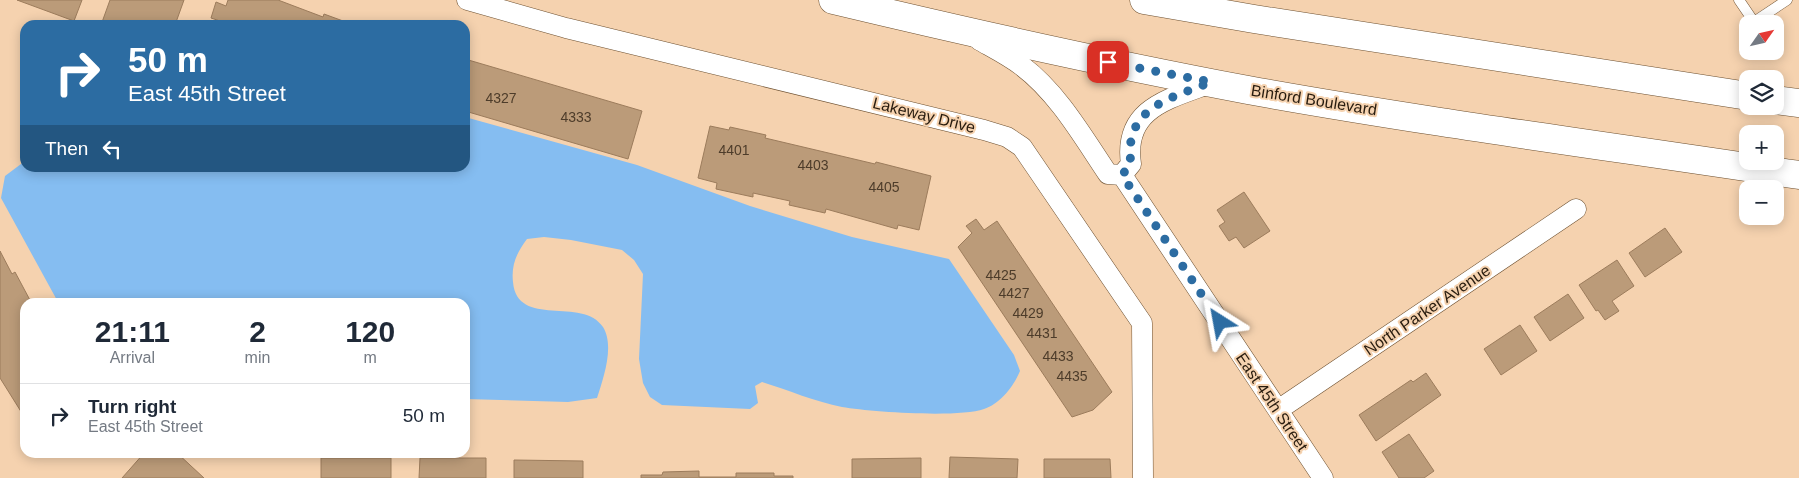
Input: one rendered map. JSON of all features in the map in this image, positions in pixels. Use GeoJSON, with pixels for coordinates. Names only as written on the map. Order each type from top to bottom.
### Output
{"type":"FeatureCollection","features":[{"type":"Feature","properties":{"kind":"main road","name":"Binford Boulevard"},"geometry":{"type":"LineString","coordinates":[[833,0],[967,32],[1211,82],[1461,125],[1799,175]]}},
{"type":"Feature","properties":{"kind":"main road"},"geometry":{"type":"LineString","coordinates":[[1144,0],[1739,95]]}},
{"type":"Feature","properties":{"kind":"main road"},"geometry":{"type":"LineString","coordinates":[[1784,102],[1799,104]]}},
{"type":"Feature","properties":{"kind":"street","name":"Lakeway Drive"},"geometry":{"type":"LineString","coordinates":[[467,0],[566,28],[984,130],[1007,137],[1022,147],[1142,323],[1143,478]]}},
{"type":"Feature","properties":{"kind":"street","name":"East 45th Street"},"geometry":{"type":"LineString","coordinates":[[967,32],[1022,66],[1040,82],[1079,131],[1108,174],[1122,175],[1323,478]]}},
{"type":"Feature","properties":{"kind":"street"},"geometry":{"type":"LineString","coordinates":[[1122,175],[1131,164],[1130,136],[1144,116],[1161,103],[1211,82]]}},
{"type":"Feature","properties":{"kind":"street","name":"North Parker Avenue"},"geometry":{"type":"LineString","coordinates":[[1278,410],[1576,209]]}},
{"type":"Feature","properties":{"kind":"lane"},"geometry":{"type":"LineString","coordinates":[[1739,0],[1754,22],[1787,0]]}},
{"type":"Feature","properties":{"kind":"water"},"geometry":{"type":"Polygon","coordinates":[[[470,118],[637,165],[750,206],[852,237],[949,259],[1014,355],[1020,371],[1001,399],[990,407],[972,412],[935,414],[873,411],[842,407],[762,382],[755,386],[758,403],[750,409],[662,405],[650,397],[643,383],[639,359],[643,274],[634,260],[622,250],[544,237],[527,239],[520,249],[514,264],[513,276],[517,296],[526,304],[538,309],[581,314],[594,318],[603,327],[608,343],[608,353],[605,372],[597,398],[568,402],[470,399],[470,298],[56,298],[1,198],[5,176],[20,165],[20,172],[470,172],[470,118]]]}},
{"type":"Feature","properties":{"kind":"building"},"geometry":{"type":"Polygon","coordinates":[[[17,0],[82,0],[74,20],[17,0]]]}},
{"type":"Feature","properties":{"kind":"building"},"geometry":{"type":"Polygon","coordinates":[[[110,0],[184,0],[177,20],[103,20],[110,0]]]}},
{"type":"Feature","properties":{"kind":"building"},"geometry":{"type":"Polygon","coordinates":[[[228,0],[278,0],[323,17],[324,14],[340,20],[217,20],[211,18],[216,2],[226,6],[228,0]]]}},
{"type":"Feature","properties":{"kind":"building"},"geometry":{"type":"Polygon","coordinates":[[[470,60],[642,111],[628,159],[470,112],[470,60]]]}},
{"type":"Feature","properties":{"kind":"building"},"geometry":{"type":"Polygon","coordinates":[[[710,126],[729,130],[730,127],[766,135],[765,138],[931,176],[919,230],[898,225],[897,229],[826,209],[825,213],[789,205],[790,201],[753,193],[753,197],[716,189],[717,183],[698,178],[710,126]]]}},
{"type":"Feature","properties":{"kind":"building"},"geometry":{"type":"Polygon","coordinates":[[[1244,192],[1270,231],[1244,248],[1236,237],[1229,241],[1219,226],[1225,222],[1217,210],[1244,192]]]}},
{"type":"Feature","properties":{"kind":"building"},"geometry":{"type":"Polygon","coordinates":[[[976,219],[984,230],[997,221],[1112,392],[1093,410],[1072,417],[958,247],[972,233],[966,226],[976,219]]]}},
{"type":"Feature","properties":{"kind":"building"},"geometry":{"type":"Polygon","coordinates":[[[1665,228],[1682,252],[1645,277],[1629,253],[1665,228]]]}},
{"type":"Feature","properties":{"kind":"building"},"geometry":{"type":"Polygon","coordinates":[[[0,251],[12,274],[15,272],[29,298],[20,298],[20,410],[0,378],[0,251]]]}},
{"type":"Feature","properties":{"kind":"building"},"geometry":{"type":"Polygon","coordinates":[[[1617,260],[1634,286],[1612,301],[1619,311],[1605,320],[1598,310],[1596,311],[1579,285],[1617,260]]]}},
{"type":"Feature","properties":{"kind":"building"},"geometry":{"type":"Polygon","coordinates":[[[1568,294],[1584,318],[1550,341],[1534,317],[1568,294]]]}},
{"type":"Feature","properties":{"kind":"building"},"geometry":{"type":"Polygon","coordinates":[[[1520,325],[1537,351],[1501,375],[1484,349],[1520,325]]]}},
{"type":"Feature","properties":{"kind":"building"},"geometry":{"type":"Polygon","coordinates":[[[1426,373],[1441,395],[1376,441],[1359,415],[1411,380],[1413,382],[1426,373]]]}},
{"type":"Feature","properties":{"kind":"building"},"geometry":{"type":"Polygon","coordinates":[[[1409,434],[1434,471],[1424,478],[1399,478],[1382,452],[1409,434]]]}},
{"type":"Feature","properties":{"kind":"building"},"geometry":{"type":"Polygon","coordinates":[[[950,457],[1018,459],[1017,478],[949,478],[950,457]]]}},
{"type":"Feature","properties":{"kind":"building"},"geometry":{"type":"Polygon","coordinates":[[[140,458],[182,458],[204,478],[122,478],[140,458]]]}},
{"type":"Feature","properties":{"kind":"building"},"geometry":{"type":"Polygon","coordinates":[[[321,458],[391,458],[391,478],[321,478],[321,458]]]}},
{"type":"Feature","properties":{"kind":"building"},"geometry":{"type":"Polygon","coordinates":[[[420,458],[486,458],[486,478],[419,478],[420,458]]]}},
{"type":"Feature","properties":{"kind":"building"},"geometry":{"type":"Polygon","coordinates":[[[921,458],[921,478],[852,478],[852,459],[921,458]]]}},
{"type":"Feature","properties":{"kind":"building"},"geometry":{"type":"Polygon","coordinates":[[[1044,459],[1110,459],[1111,478],[1044,478],[1044,459]]]}},
{"type":"Feature","properties":{"kind":"building"},"geometry":{"type":"Polygon","coordinates":[[[514,460],[583,461],[583,478],[514,478],[514,460]]]}},
{"type":"Feature","properties":{"kind":"building"},"geometry":{"type":"Polygon","coordinates":[[[699,471],[699,477],[736,477],[736,473],[774,473],[774,476],[793,476],[793,478],[641,478],[641,475],[662,475],[663,472],[699,471]]]}},
{"type":"Feature","properties":{"kind":"route"},"geometry":{"type":"LineString","coordinates":[[1108,62],[1211,82],[1169,99],[1154,107],[1144,116],[1135,126],[1130,136],[1131,164],[1122,175],[1220,322]]}}]}
